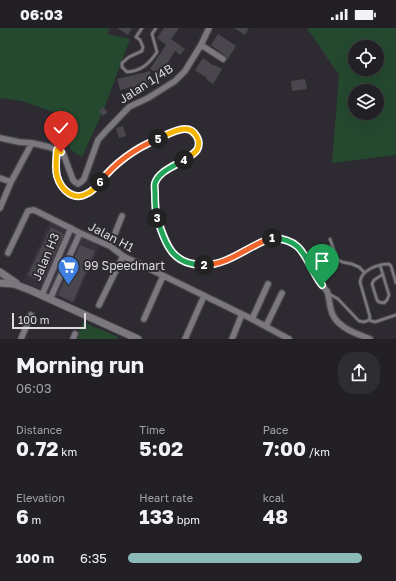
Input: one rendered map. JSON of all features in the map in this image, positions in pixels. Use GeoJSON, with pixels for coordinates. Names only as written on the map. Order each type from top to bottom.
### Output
{"type":"FeatureCollection","features":[{"type":"Feature","properties":{"kind":"main road"},"geometry":{"type":"LineString","coordinates":[[0,272],[30,290]]}},
{"type":"Feature","properties":{"kind":"main road"},"geometry":{"type":"LineString","coordinates":[[0,283],[14,284],[30,290],[124,336],[138,339]]}},
{"type":"Feature","properties":{"kind":"street","name":"Jalan 1/4B"},"geometry":{"type":"LineString","coordinates":[[57,150],[63,153],[75,182],[78,184],[81,182],[84,179],[98,140],[129,107],[148,98],[175,81],[185,71],[202,45],[208,28]]}},
{"type":"Feature","properties":{"kind":"street"},"geometry":{"type":"LineString","coordinates":[[202,45],[223,59]]}},
{"type":"Feature","properties":{"kind":"street"},"geometry":{"type":"LineString","coordinates":[[0,138],[32,143],[57,150],[57,176],[61,185],[68,193],[76,196],[83,196],[94,189],[117,164],[137,149],[176,131],[184,129],[190,130],[195,134],[198,140],[196,152],[162,173],[155,184],[155,204],[157,216],[168,247],[185,262],[198,265],[210,265],[222,262],[272,238],[280,238],[291,241],[306,255],[326,291],[334,317],[346,328],[370,339]]}},
{"type":"Feature","properties":{"kind":"street"},"geometry":{"type":"LineString","coordinates":[[0,208],[11,182],[32,143]]}},
{"type":"Feature","properties":{"kind":"street"},"geometry":{"type":"LineString","coordinates":[[0,178],[11,182]]}},
{"type":"Feature","properties":{"kind":"street","name":"Jalan H1"},"geometry":{"type":"LineString","coordinates":[[8,254],[28,211],[34,210],[110,246],[123,256],[266,326],[287,339]]}},
{"type":"Feature","properties":{"kind":"street"},"geometry":{"type":"LineString","coordinates":[[110,246],[122,216]]}},
{"type":"Feature","properties":{"kind":"street","name":"Jalan H3"},"geometry":{"type":"LineString","coordinates":[[42,295],[71,228]]}},
{"type":"Feature","properties":{"kind":"street","name":"Jalan H3"},"geometry":{"type":"LineString","coordinates":[[50,299],[80,233]]}},
{"type":"Feature","properties":{"kind":"street"},"geometry":{"type":"LineString","coordinates":[[99,305],[123,256]]}},
{"type":"Feature","properties":{"kind":"street"},"geometry":{"type":"LineString","coordinates":[[144,319],[163,276]]}},
{"type":"Feature","properties":{"kind":"street"},"geometry":{"type":"LineString","coordinates":[[252,319],[268,284]]}},
{"type":"Feature","properties":{"kind":"street"},"geometry":{"type":"LineString","coordinates":[[266,326],[282,294]]}},
{"type":"Feature","properties":{"kind":"street"},"geometry":{"type":"LineString","coordinates":[[185,339],[204,296]]}},
{"type":"Feature","properties":{"kind":"street"},"geometry":{"type":"LineString","coordinates":[[232,339],[242,314]]}},
{"type":"Feature","properties":{"kind":"street"},"geometry":{"type":"LineString","coordinates":[[21,339],[31,315]]}},
{"type":"Feature","properties":{"kind":"lane"},"geometry":{"type":"LineString","coordinates":[[142,28],[136,37],[140,40],[143,47],[142,51],[129,57],[122,63],[122,67],[127,72],[142,68],[157,52],[152,34],[156,28]]}},
{"type":"Feature","properties":{"kind":"lane"},"geometry":{"type":"LineString","coordinates":[[330,239],[337,258],[342,262],[359,267],[364,272]]}},
{"type":"Feature","properties":{"kind":"lane"},"geometry":{"type":"LineString","coordinates":[[369,320],[369,310],[360,282],[360,278],[364,272],[368,269],[388,264],[391,266],[396,283]]}},
{"type":"Feature","properties":{"kind":"lane"},"geometry":{"type":"LineString","coordinates":[[380,265],[383,274],[389,295],[384,303],[377,300],[372,284],[374,280],[383,274]]}},
{"type":"Feature","properties":{"kind":"lane"},"geometry":{"type":"LineString","coordinates":[[326,291],[338,299],[359,321],[364,322],[369,320],[375,322],[396,315]]}},
{"type":"Feature","properties":{"kind":"shaded area"},"geometry":{"type":"Polygon","coordinates":[[[50,222],[99,246],[74,304],[23,281],[50,222]]]}},
{"type":"Feature","properties":{"kind":"green space"},"geometry":{"type":"Polygon","coordinates":[[[0,28],[110,28],[107,34],[130,39],[104,109],[82,157],[71,150],[59,114],[22,101],[0,98],[0,28]]]}},
{"type":"Feature","properties":{"kind":"green space"},"geometry":{"type":"Polygon","coordinates":[[[307,28],[396,28],[396,155],[332,163],[339,75],[307,28]]]}},
{"type":"Feature","properties":{"kind":"green space"},"geometry":{"type":"Polygon","coordinates":[[[83,322],[118,337],[118,339],[76,339],[83,322]]]}},
{"type":"Feature","properties":{"kind":"building"},"geometry":{"type":"Polygon","coordinates":[[[117,28],[132,28],[128,35],[117,28]]]}},
{"type":"Feature","properties":{"kind":"building"},"geometry":{"type":"Polygon","coordinates":[[[164,28],[179,28],[171,39],[185,49],[180,55],[175,51],[160,75],[150,69],[166,45],[157,38],[164,28]]]}},
{"type":"Feature","properties":{"kind":"building"},"geometry":{"type":"Polygon","coordinates":[[[234,28],[249,28],[245,35],[234,28]]]}},
{"type":"Feature","properties":{"kind":"building"},"geometry":{"type":"Polygon","coordinates":[[[218,34],[236,46],[227,60],[226,56],[211,45],[218,34]]]}},
{"type":"Feature","properties":{"kind":"building"},"geometry":{"type":"Polygon","coordinates":[[[203,58],[214,66],[215,65],[222,69],[213,84],[195,70],[203,58]]]}},
{"type":"Feature","properties":{"kind":"building"},"geometry":{"type":"Polygon","coordinates":[[[150,71],[153,82],[120,90],[117,79],[150,71]]]}},
{"type":"Feature","properties":{"kind":"building"},"geometry":{"type":"Polygon","coordinates":[[[305,79],[307,89],[292,91],[291,81],[305,79]]]}},
{"type":"Feature","properties":{"kind":"building"},"geometry":{"type":"Polygon","coordinates":[[[103,107],[108,112],[103,116],[99,111],[103,107]]]}},
{"type":"Feature","properties":{"kind":"building"},"geometry":{"type":"Polygon","coordinates":[[[123,126],[126,136],[119,138],[116,128],[123,126]]]}},
{"type":"Feature","properties":{"kind":"building"},"geometry":{"type":"Polygon","coordinates":[[[51,227],[64,234],[42,282],[28,275],[51,227]]]}},
{"type":"Feature","properties":{"kind":"building"},"geometry":{"type":"Polygon","coordinates":[[[80,245],[95,251],[73,302],[58,295],[80,245]]]}},
{"type":"Feature","properties":{"kind":"place","name":"99 Speedmart"},"geometry":{"type":"Point","coordinates":[68,286]}},
{"type":"Feature","properties":{"kind":"route"},"geometry":{"type":"LineString","coordinates":[[61,152],[57,150],[56,164],[57,176],[61,185],[68,193],[76,196],[83,196],[94,189],[117,164],[137,149],[176,131],[184,129],[190,130],[195,134],[198,140],[196,152],[162,173],[155,184],[155,204],[157,216],[168,247],[185,262],[198,265],[210,265],[222,262],[238,255],[264,241],[272,238],[280,238],[291,241],[300,248],[306,255],[322,285]]}}]}
